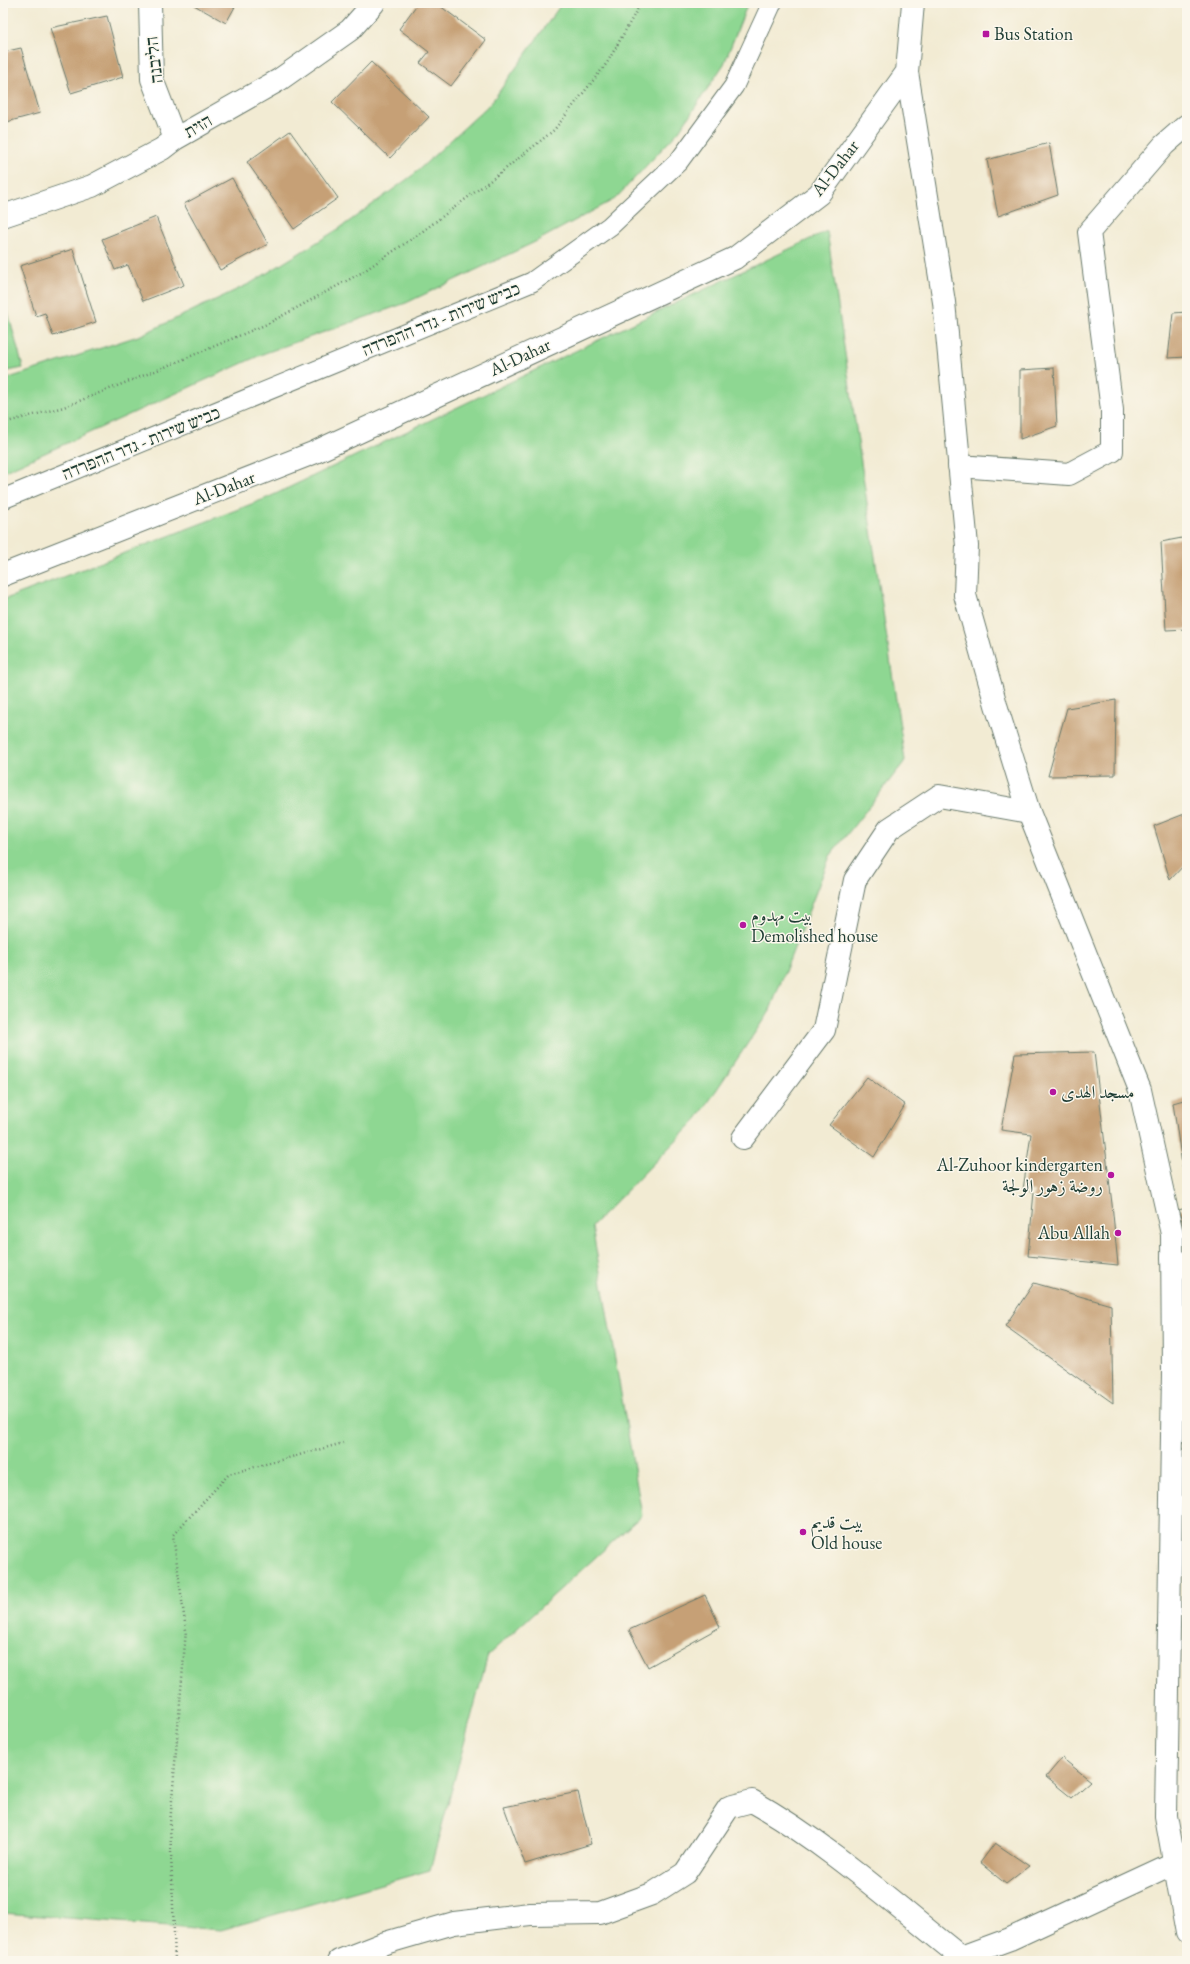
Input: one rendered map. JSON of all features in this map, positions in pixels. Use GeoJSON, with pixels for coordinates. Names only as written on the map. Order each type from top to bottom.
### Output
{"type":"FeatureCollection","features":[{"type":"Feature","properties":{"kind":"street","name":"הליבנה"},"geometry":{"type":"LineString","coordinates":[[150,3],[152,79],[175,139]]}},
{"type":"Feature","properties":{"kind":"street","name":"הזית"},"geometry":{"type":"LineString","coordinates":[[3,216],[92,186],[162,149],[175,139],[279,80],[350,30],[374,3]]}},
{"type":"Feature","properties":{"kind":"street"},"geometry":{"type":"LineString","coordinates":[[913,3],[907,72],[944,302],[967,546],[965,595],[1028,812],[1140,1090],[1172,1234],[1180,1262],[1173,1372],[1166,1816],[1187,1933]]}},
{"type":"Feature","properties":{"kind":"street","name":"Al-Dahar"},"geometry":{"type":"LineString","coordinates":[[3,575],[314,453],[735,258],[819,194],[907,72]]}},
{"type":"Feature","properties":{"kind":"street"},"geometry":{"type":"LineString","coordinates":[[959,466],[1069,474],[1112,451],[1112,410],[1089,232],[1164,145],[1187,125]]}},
{"type":"Feature","properties":{"kind":"street"},"geometry":{"type":"LineString","coordinates":[[743,1138],[824,1030],[855,880],[889,829],[939,796],[1028,812]]}},
{"type":"Feature","properties":{"kind":"street"},"geometry":{"type":"LineString","coordinates":[[339,1961],[385,1943],[454,1923],[530,1914],[600,1913],[652,1894],[685,1873],[729,1807],[752,1801],[824,1846],[962,1957],[1010,1939],[1174,1863]]}},
{"type":"Feature","properties":{"kind":"lane","name":"כביש שירות - גדר ההפרדה"},"geometry":{"type":"LineString","coordinates":[[3,499],[532,282],[610,226],[679,161],[734,86],[772,3]]}},
{"type":"Feature","properties":{"kind":"path"},"geometry":{"type":"LineString","coordinates":[[3,423],[64,408],[165,368],[267,324],[361,273],[419,234],[499,174],[554,130],[607,63],[641,3]]}},
{"type":"Feature","properties":{"kind":"path"},"geometry":{"type":"LineString","coordinates":[[175,1961],[170,1824],[186,1630],[173,1535],[229,1474],[343,1443]]}},
{"type":"Feature","properties":{"kind":"green space"},"geometry":{"type":"Polygon","coordinates":[[[562,3],[748,3],[724,64],[679,131],[615,199],[535,242],[406,303],[265,353],[3,472],[3,380],[141,335],[251,283],[340,228],[413,175],[491,103],[562,3]]]}},
{"type":"Feature","properties":{"kind":"green space"},"geometry":{"type":"Polygon","coordinates":[[[827,231],[905,761],[830,856],[770,1010],[697,1119],[592,1226],[642,1515],[488,1655],[430,1870],[221,1930],[3,1913],[3,600],[267,498],[827,231]]]}},
{"type":"Feature","properties":{"kind":"green space"},"geometry":{"type":"Polygon","coordinates":[[[3,294],[23,368],[3,372],[3,294]]]}},
{"type":"Feature","properties":{"kind":"building"},"geometry":{"type":"Polygon","coordinates":[[[195,3],[237,3],[226,23],[194,5],[195,3]]]}},
{"type":"Feature","properties":{"kind":"building"},"geometry":{"type":"Polygon","coordinates":[[[418,3],[436,3],[486,40],[451,86],[420,63],[429,52],[399,29],[418,3]]]}},
{"type":"Feature","properties":{"kind":"building"},"geometry":{"type":"Polygon","coordinates":[[[107,16],[123,77],[71,93],[50,28],[107,16]]]}},
{"type":"Feature","properties":{"kind":"building"},"geometry":{"type":"Polygon","coordinates":[[[21,48],[40,113],[3,123],[3,52],[21,48]]]}},
{"type":"Feature","properties":{"kind":"building"},"geometry":{"type":"Polygon","coordinates":[[[371,62],[429,117],[390,158],[332,102],[371,62]]]}},
{"type":"Feature","properties":{"kind":"building"},"geometry":{"type":"Polygon","coordinates":[[[290,131],[338,198],[294,229],[247,162],[290,131]]]}},
{"type":"Feature","properties":{"kind":"building"},"geometry":{"type":"Polygon","coordinates":[[[1049,143],[1058,195],[998,216],[987,160],[1049,143]]]}},
{"type":"Feature","properties":{"kind":"building"},"geometry":{"type":"Polygon","coordinates":[[[232,178],[268,244],[220,270],[184,204],[232,178]]]}},
{"type":"Feature","properties":{"kind":"building"},"geometry":{"type":"Polygon","coordinates":[[[156,217],[184,285],[143,301],[128,265],[115,270],[102,239],[156,217]]]}},
{"type":"Feature","properties":{"kind":"building"},"geometry":{"type":"Polygon","coordinates":[[[73,249],[96,322],[53,336],[45,313],[36,316],[20,266],[73,249]]]}},
{"type":"Feature","properties":{"kind":"building"},"geometry":{"type":"Polygon","coordinates":[[[1187,312],[1187,357],[1168,358],[1173,313],[1187,312]]]}},
{"type":"Feature","properties":{"kind":"building"},"geometry":{"type":"Polygon","coordinates":[[[1054,368],[1057,426],[1020,439],[1020,370],[1054,368]]]}},
{"type":"Feature","properties":{"kind":"building"},"geometry":{"type":"Polygon","coordinates":[[[1187,537],[1187,629],[1166,630],[1161,542],[1187,537]]]}},
{"type":"Feature","properties":{"kind":"building"},"geometry":{"type":"Polygon","coordinates":[[[1116,700],[1115,775],[1048,776],[1067,708],[1116,700]]]}},
{"type":"Feature","properties":{"kind":"building"},"geometry":{"type":"Polygon","coordinates":[[[1187,813],[1187,862],[1170,880],[1154,826],[1187,813]]]}},
{"type":"Feature","properties":{"kind":"building"},"geometry":{"type":"Polygon","coordinates":[[[1094,1052],[1118,1265],[1028,1256],[1034,1192],[1023,1190],[1031,1134],[1001,1130],[1015,1054],[1094,1052]]]}},
{"type":"Feature","properties":{"kind":"building"},"geometry":{"type":"Polygon","coordinates":[[[867,1077],[905,1105],[874,1157],[829,1125],[867,1077]]]}},
{"type":"Feature","properties":{"kind":"building"},"geometry":{"type":"Polygon","coordinates":[[[1187,1099],[1187,1170],[1183,1171],[1173,1103],[1187,1099]]]}},
{"type":"Feature","properties":{"kind":"building"},"geometry":{"type":"Polygon","coordinates":[[[1187,1208],[1187,1234],[1178,1210],[1187,1208]]]}},
{"type":"Feature","properties":{"kind":"building"},"geometry":{"type":"Polygon","coordinates":[[[1034,1283],[1111,1305],[1113,1403],[1005,1326],[1034,1283]]]}},
{"type":"Feature","properties":{"kind":"building"},"geometry":{"type":"Polygon","coordinates":[[[705,1595],[720,1627],[648,1667],[629,1630],[705,1595]]]}},
{"type":"Feature","properties":{"kind":"building"},"geometry":{"type":"Polygon","coordinates":[[[1062,1758],[1091,1781],[1072,1798],[1046,1777],[1062,1758]]]}},
{"type":"Feature","properties":{"kind":"building"},"geometry":{"type":"Polygon","coordinates":[[[578,1792],[591,1844],[525,1864],[504,1807],[578,1792]]]}},
{"type":"Feature","properties":{"kind":"building"},"geometry":{"type":"Polygon","coordinates":[[[995,1843],[1029,1866],[1006,1884],[980,1863],[995,1843]]]}},
{"type":"Feature","properties":{"kind":"place","name":"Bus Station"},"geometry":{"type":"Point","coordinates":[986,34]}},
{"type":"Feature","properties":{"kind":"place","name":"بيت مهدوم Demolished house"},"geometry":{"type":"Point","coordinates":[743,925]}},
{"type":"Feature","properties":{"kind":"place","name":"مسجد الهدى"},"geometry":{"type":"Point","coordinates":[1053,1092]}},
{"type":"Feature","properties":{"kind":"place","name":"Al-Zuhoor kindergarten روضة زهور الولجة"},"geometry":{"type":"Point","coordinates":[1111,1175]}},
{"type":"Feature","properties":{"kind":"place","name":"Abu Allah"},"geometry":{"type":"Point","coordinates":[1118,1233]}},
{"type":"Feature","properties":{"kind":"place","name":"بيت قديم Old house"},"geometry":{"type":"Point","coordinates":[803,1532]}}]}
